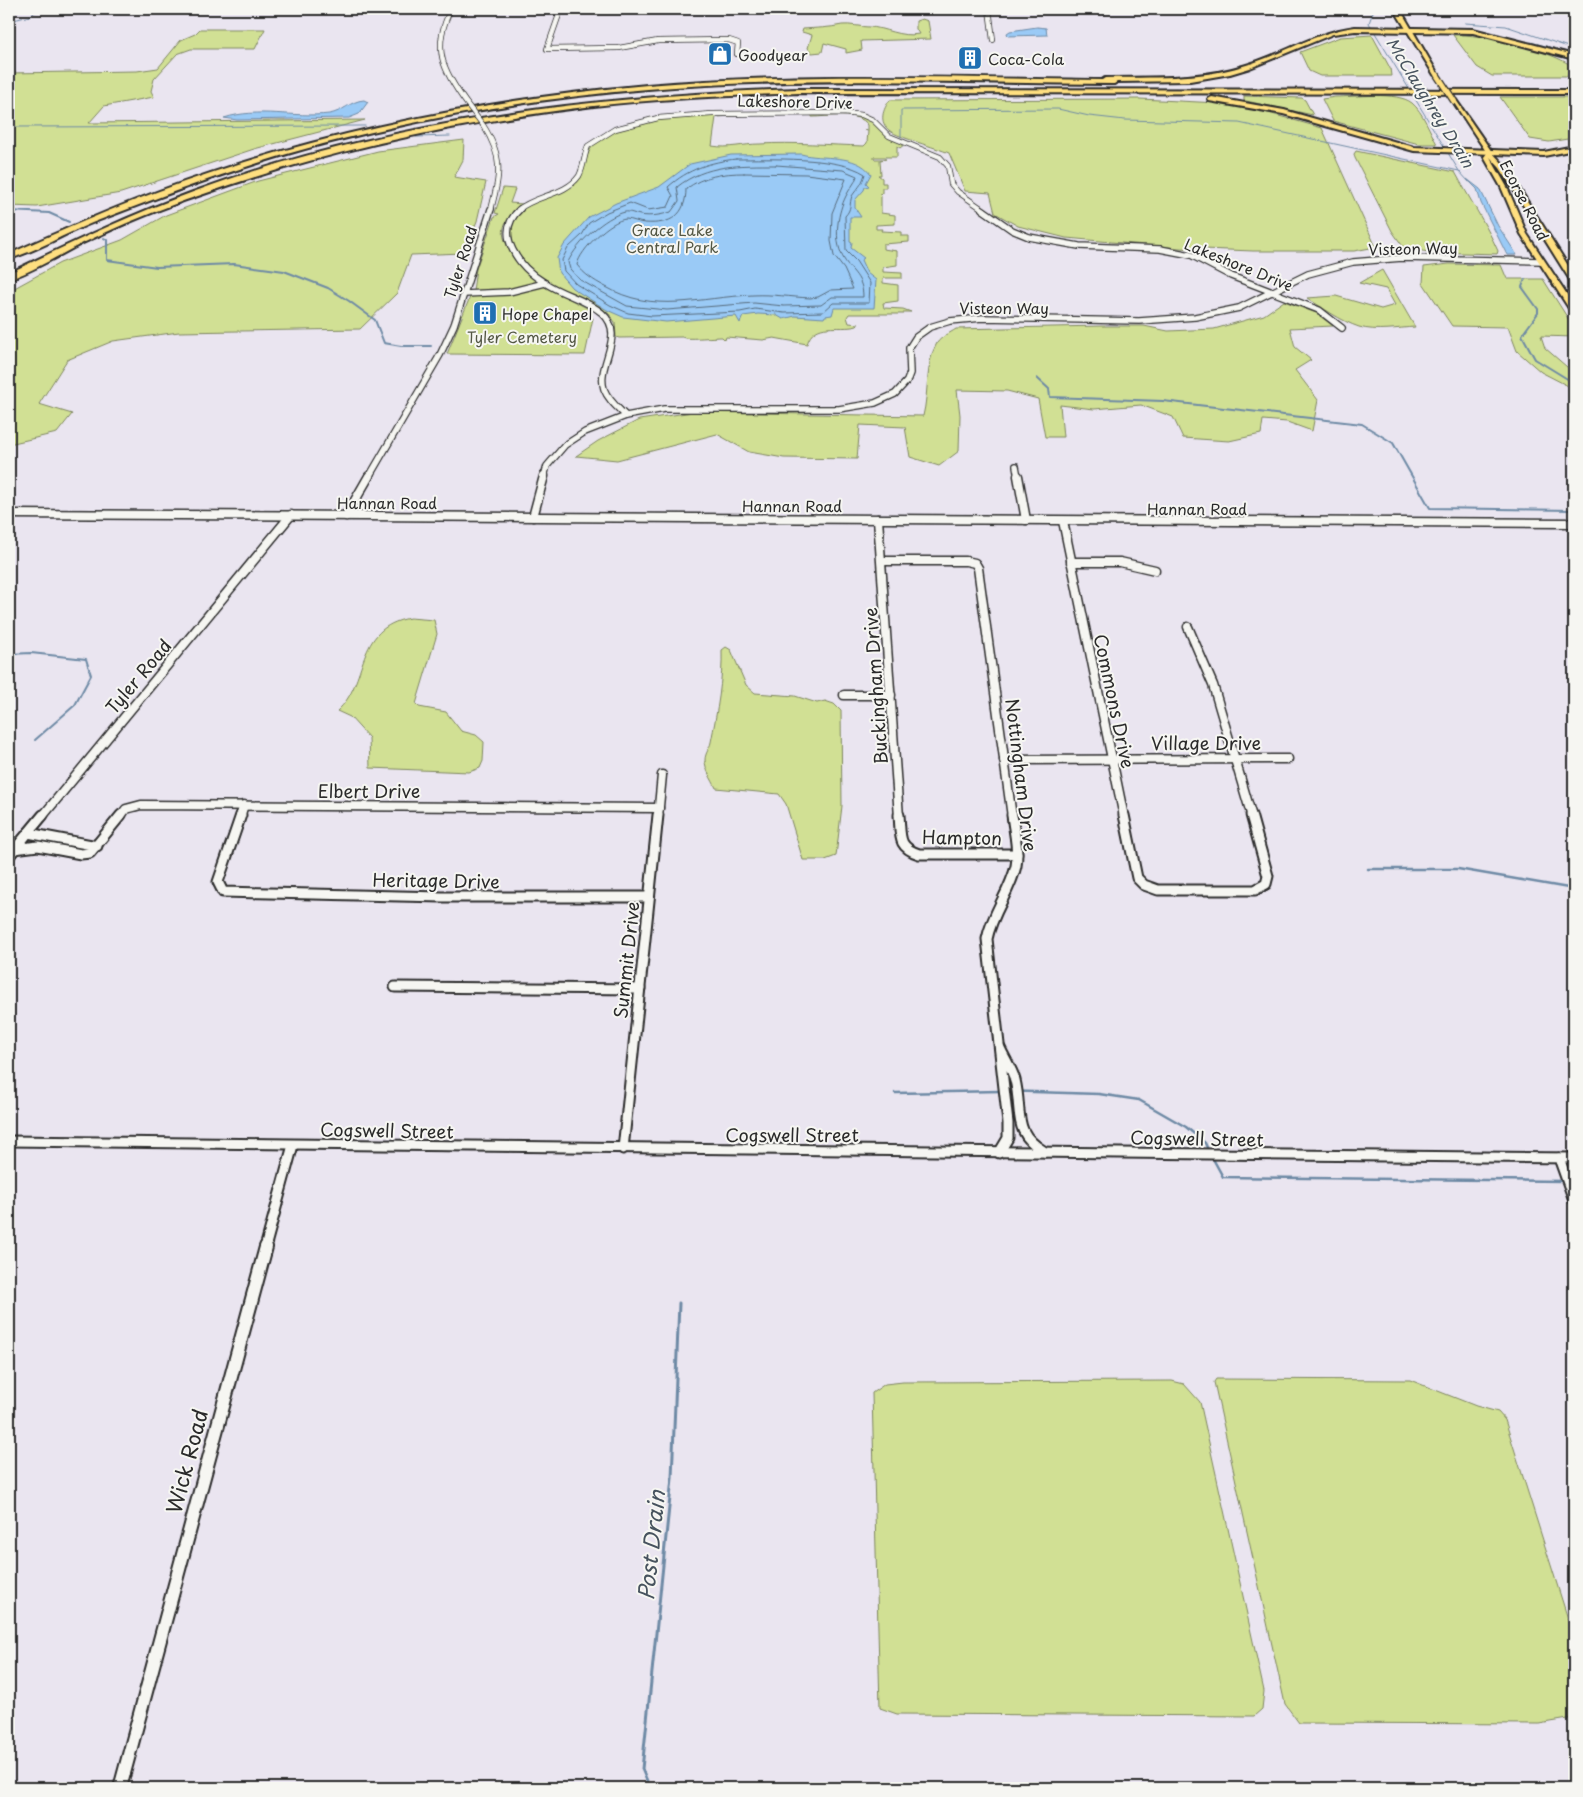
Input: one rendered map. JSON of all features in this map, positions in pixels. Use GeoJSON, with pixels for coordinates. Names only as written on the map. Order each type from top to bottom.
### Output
{"type":"FeatureCollection","features":[{"type":"Feature","properties":{"kind":"highway"},"geometry":{"type":"LineString","coordinates":[[1064,82],[1207,77],[1248,67],[1332,32],[1360,28],[1478,32],[1574,58]]}},
{"type":"Feature","properties":{"kind":"highway"},"geometry":{"type":"LineString","coordinates":[[9,257],[127,204],[232,167],[358,133],[490,106],[598,92],[719,83],[1220,82]]}},
{"type":"Feature","properties":{"kind":"highway"},"geometry":{"type":"LineString","coordinates":[[1428,82],[1457,82]]}},
{"type":"Feature","properties":{"kind":"highway"},"geometry":{"type":"LineString","coordinates":[[9,276],[119,223],[213,187],[320,154],[443,126],[567,106],[684,95],[799,91],[1574,92]]}},
{"type":"Feature","properties":{"kind":"highway"},"geometry":{"type":"LineString","coordinates":[[1009,91],[1167,95],[1228,101],[1301,116],[1398,146],[1442,151],[1544,154],[1574,148]]}},
{"type":"Feature","properties":{"kind":"main road","name":"Ecorse Road"},"geometry":{"type":"LineString","coordinates":[[1397,9],[1454,101],[1490,153],[1503,166],[1574,280]]}},
{"type":"Feature","properties":{"kind":"main road","name":"Ecorse Road"},"geometry":{"type":"LineString","coordinates":[[1490,153],[1487,158],[1504,187],[1524,234],[1574,310]]}},
{"type":"Feature","properties":{"kind":"main road"},"geometry":{"type":"LineString","coordinates":[[1524,234],[1526,230],[1532,230],[1545,234]]}},
{"type":"Feature","properties":{"kind":"main road"},"geometry":{"type":"LineString","coordinates":[[1549,271],[1562,282],[1574,301]]}},
{"type":"Feature","properties":{"kind":"street","name":"Tyler Road"},"geometry":{"type":"LineString","coordinates":[[346,516],[440,356],[451,333],[494,203],[500,170],[495,145],[447,74],[440,53],[442,28],[451,9]]}},
{"type":"Feature","properties":{"kind":"street"},"geometry":{"type":"LineString","coordinates":[[561,9],[547,49],[619,48],[658,41],[730,40],[738,43],[736,54]]}},
{"type":"Feature","properties":{"kind":"street"},"geometry":{"type":"LineString","coordinates":[[989,9],[993,40]]}},
{"type":"Feature","properties":{"kind":"street","name":"Lakeshore Drive"},"geometry":{"type":"LineString","coordinates":[[626,416],[607,395],[602,382],[612,334],[609,320],[596,309],[545,283],[511,249],[507,236],[509,225],[522,207],[564,188],[578,178],[588,146],[615,130],[658,118],[712,114],[843,113],[869,118],[889,136],[940,157],[948,166],[952,185],[958,192],[1012,230],[1029,236],[1079,246],[1160,249],[1185,254],[1208,262],[1228,274],[1319,310],[1342,328]]}},
{"type":"Feature","properties":{"kind":"street","name":"Visteon Way"},"geometry":{"type":"LineString","coordinates":[[533,517],[543,474],[558,452],[585,432],[626,416],[677,408],[833,409],[862,406],[886,399],[902,388],[910,375],[909,351],[912,342],[921,333],[941,323],[975,318],[1176,319],[1207,316],[1240,308],[1316,271],[1367,260],[1402,258],[1541,261]]}},
{"type":"Feature","properties":{"kind":"street"},"geometry":{"type":"LineString","coordinates":[[464,294],[509,292],[545,283]]}},
{"type":"Feature","properties":{"kind":"street"},"geometry":{"type":"LineString","coordinates":[[1016,466],[1026,520]]}},
{"type":"Feature","properties":{"kind":"street","name":"Hannan Road"},"geometry":{"type":"LineString","coordinates":[[9,514],[1574,523]]}},
{"type":"Feature","properties":{"kind":"street","name":"Tyler Road"},"geometry":{"type":"LineString","coordinates":[[12,853],[291,515]]}},
{"type":"Feature","properties":{"kind":"street","name":"Buckingham Drive"},"geometry":{"type":"LineString","coordinates":[[878,519],[900,837],[907,850]]}},
{"type":"Feature","properties":{"kind":"street","name":"Commons Drive"},"geometry":{"type":"LineString","coordinates":[[1063,521],[1136,873],[1144,885],[1154,889],[1167,890],[1255,890],[1266,886],[1268,872],[1234,758]]}},
{"type":"Feature","properties":{"kind":"street"},"geometry":{"type":"LineString","coordinates":[[882,561],[960,561],[975,563]]}},
{"type":"Feature","properties":{"kind":"street"},"geometry":{"type":"LineString","coordinates":[[1071,562],[1120,562],[1155,570]]}},
{"type":"Feature","properties":{"kind":"street","name":"Nottingham Drive"},"geometry":{"type":"LineString","coordinates":[[975,563],[978,568],[1017,854],[1017,867],[1013,878],[990,920],[988,930],[987,947],[1008,1138],[999,1152]]}},
{"type":"Feature","properties":{"kind":"street"},"geometry":{"type":"LineString","coordinates":[[1188,627],[1213,685],[1234,758]]}},
{"type":"Feature","properties":{"kind":"street"},"geometry":{"type":"LineString","coordinates":[[844,695],[891,695]]}},
{"type":"Feature","properties":{"kind":"street","name":"Village Drive"},"geometry":{"type":"LineString","coordinates":[[1004,760],[1111,758],[1288,759]]}},
{"type":"Feature","properties":{"kind":"street","name":"Summit Drive"},"geometry":{"type":"LineString","coordinates":[[623,1149],[662,775]]}},
{"type":"Feature","properties":{"kind":"street"},"geometry":{"type":"LineString","coordinates":[[223,892],[218,882],[244,805]]}},
{"type":"Feature","properties":{"kind":"street","name":"Elbert Drive"},"geometry":{"type":"LineString","coordinates":[[95,848],[126,810],[132,806],[659,808]]}},
{"type":"Feature","properties":{"kind":"street"},"geometry":{"type":"LineString","coordinates":[[28,833],[95,848]]}},
{"type":"Feature","properties":{"kind":"street"},"geometry":{"type":"LineString","coordinates":[[12,853],[38,846],[85,854],[95,848]]}},
{"type":"Feature","properties":{"kind":"street","name":"Hampton"},"geometry":{"type":"LineString","coordinates":[[907,850],[920,854],[1017,854]]}},
{"type":"Feature","properties":{"kind":"street","name":"Heritage Drive"},"geometry":{"type":"LineString","coordinates":[[223,892],[442,897],[649,897]]}},
{"type":"Feature","properties":{"kind":"street"},"geometry":{"type":"LineString","coordinates":[[395,987],[640,989]]}},
{"type":"Feature","properties":{"kind":"street","name":"Nottingham Drive"},"geometry":{"type":"LineString","coordinates":[[998,1046],[1016,1082],[1022,1130],[1026,1140],[1032,1146],[1048,1153]]}},
{"type":"Feature","properties":{"kind":"street","name":"Cogswell Street"},"geometry":{"type":"LineString","coordinates":[[9,1141],[1574,1158]]}},
{"type":"Feature","properties":{"kind":"street","name":"Wick Road"},"geometry":{"type":"LineString","coordinates":[[120,1788],[293,1145]]}},
{"type":"Feature","properties":{"kind":"street"},"geometry":{"type":"LineString","coordinates":[[1558,1158],[1574,1200]]}},
{"type":"Feature","properties":{"kind":"green space"},"geometry":{"type":"Polygon","coordinates":[[[922,19],[928,21],[931,39],[861,41],[862,50],[846,53],[846,49],[824,43],[822,52],[812,53],[808,48],[812,35],[802,32],[803,29],[845,25],[875,27],[899,34],[912,35],[919,34],[916,29],[916,21],[922,19]]]}},
{"type":"Feature","properties":{"kind":"green space"},"geometry":{"type":"Polygon","coordinates":[[[200,29],[265,29],[255,49],[191,49],[177,54],[154,79],[151,91],[154,97],[104,106],[89,123],[365,120],[254,149],[121,193],[37,207],[9,206],[9,73],[137,71],[158,68],[181,40],[195,34],[200,29]]]}},
{"type":"Feature","properties":{"kind":"green space"},"geometry":{"type":"Polygon","coordinates":[[[1372,35],[1390,68],[1391,76],[1320,76],[1309,71],[1300,52],[1340,37],[1372,35]]]}},
{"type":"Feature","properties":{"kind":"green space"},"geometry":{"type":"Polygon","coordinates":[[[1453,35],[1497,40],[1548,54],[1572,66],[1574,76],[1492,76],[1477,67],[1453,35]]]}},
{"type":"Feature","properties":{"kind":"green space"},"geometry":{"type":"Polygon","coordinates":[[[1244,96],[1302,98],[1313,115],[1244,101],[1244,96]]]}},
{"type":"Feature","properties":{"kind":"green space"},"geometry":{"type":"Polygon","coordinates":[[[1386,96],[1405,99],[1412,103],[1420,112],[1437,144],[1419,144],[1333,121],[1322,99],[1386,96]]]}},
{"type":"Feature","properties":{"kind":"green space"},"geometry":{"type":"Polygon","coordinates":[[[1500,97],[1574,97],[1574,138],[1549,142],[1530,139],[1500,97]]]}},
{"type":"Feature","properties":{"kind":"green space"},"geometry":{"type":"Polygon","coordinates":[[[1140,99],[1218,103],[1254,109],[1322,128],[1376,247],[1354,251],[1253,251],[1179,248],[1066,238],[1018,226],[995,213],[990,193],[965,191],[949,153],[890,131],[883,120],[885,107],[890,100],[1140,99]]]}},
{"type":"Feature","properties":{"kind":"green space","name":"Grace Lake Central Park"},"geometry":{"type":"Polygon","coordinates":[[[812,114],[860,116],[871,121],[885,135],[905,144],[900,148],[897,146],[897,157],[874,157],[874,159],[886,159],[880,160],[881,175],[878,175],[882,178],[882,183],[886,183],[886,188],[882,188],[882,193],[879,194],[881,196],[881,213],[895,215],[895,224],[876,225],[876,229],[901,232],[901,236],[909,236],[909,242],[883,244],[883,249],[897,251],[897,265],[883,267],[883,272],[902,273],[902,278],[883,278],[883,283],[898,285],[898,301],[883,303],[884,308],[903,309],[911,312],[904,312],[904,314],[849,314],[847,317],[849,323],[859,324],[857,326],[821,329],[810,337],[807,344],[774,338],[763,340],[726,337],[725,340],[722,337],[619,338],[616,337],[615,322],[609,314],[597,306],[557,288],[536,273],[518,253],[513,242],[511,230],[515,219],[524,208],[541,198],[573,185],[581,174],[591,148],[611,133],[629,126],[649,121],[693,116],[752,115],[716,117],[712,146],[786,143],[864,146],[867,143],[868,131],[864,130],[868,130],[868,125],[864,121],[850,116],[812,117],[812,114]]]}},
{"type":"Feature","properties":{"kind":"green space"},"geometry":{"type":"Polygon","coordinates":[[[464,140],[463,160],[454,177],[486,182],[477,221],[464,253],[411,255],[397,293],[360,329],[179,332],[113,341],[67,360],[39,404],[72,414],[57,433],[9,444],[9,291],[60,263],[122,240],[166,215],[258,181],[378,151],[464,140]]]}},
{"type":"Feature","properties":{"kind":"green space"},"geometry":{"type":"Polygon","coordinates":[[[1356,151],[1455,172],[1488,231],[1498,251],[1497,254],[1429,252],[1404,248],[1392,231],[1355,158],[1354,154],[1356,151]]]}},
{"type":"Feature","properties":{"kind":"green space"},"geometry":{"type":"Polygon","coordinates":[[[503,188],[515,189],[510,203],[523,204],[510,216],[504,226],[507,246],[538,282],[510,290],[473,291],[476,269],[494,217],[499,214],[495,213],[503,188]]]}},
{"type":"Feature","properties":{"kind":"green space"},"geometry":{"type":"Polygon","coordinates":[[[1449,264],[1501,265],[1507,279],[1543,279],[1574,328],[1574,337],[1541,336],[1545,348],[1574,373],[1574,389],[1541,372],[1517,351],[1508,327],[1452,326],[1423,283],[1424,267],[1449,264]]]}},
{"type":"Feature","properties":{"kind":"green space"},"geometry":{"type":"Polygon","coordinates":[[[1382,270],[1415,327],[1380,329],[1359,327],[1339,318],[1307,298],[1336,296],[1381,309],[1395,305],[1386,289],[1359,283],[1382,270]]]}},
{"type":"Feature","properties":{"kind":"green space","name":"Tyler Cemetery"},"geometry":{"type":"Polygon","coordinates":[[[544,286],[589,309],[580,318],[593,318],[585,355],[447,354],[470,297],[509,294],[544,286]]]}},
{"type":"Feature","properties":{"kind":"green space"},"geometry":{"type":"Polygon","coordinates":[[[1284,301],[1316,313],[1333,326],[1290,328],[1295,347],[1311,360],[1295,370],[1318,400],[1312,431],[1287,422],[1263,420],[1261,434],[1229,441],[1183,438],[1173,417],[1141,405],[1094,409],[1060,405],[1063,437],[1045,437],[1038,399],[1007,391],[957,390],[960,415],[959,451],[939,466],[910,457],[905,427],[860,425],[857,459],[784,458],[749,452],[717,434],[617,460],[576,456],[598,441],[639,420],[693,412],[923,416],[933,351],[943,337],[956,329],[1144,326],[1168,331],[1214,329],[1264,315],[1284,301]]]}},
{"type":"Feature","properties":{"kind":"green space"},"geometry":{"type":"Polygon","coordinates":[[[410,618],[434,620],[437,634],[416,704],[419,707],[446,712],[461,731],[476,735],[484,742],[483,761],[480,768],[469,772],[370,768],[369,738],[350,717],[337,711],[347,699],[354,686],[364,657],[379,633],[392,624],[410,618]]]}},
{"type":"Feature","properties":{"kind":"green space"},"geometry":{"type":"Polygon","coordinates":[[[726,647],[731,650],[746,685],[755,693],[795,696],[817,703],[825,701],[834,704],[841,711],[842,806],[836,856],[825,860],[803,860],[786,804],[779,794],[716,788],[707,771],[705,760],[711,742],[721,684],[722,650],[726,647]]]}},
{"type":"Feature","properties":{"kind":"green space"},"geometry":{"type":"Polygon","coordinates":[[[1216,1379],[1410,1380],[1476,1406],[1498,1412],[1505,1420],[1574,1638],[1574,1718],[1539,1724],[1299,1723],[1285,1704],[1214,1382],[1216,1379]]]}},
{"type":"Feature","properties":{"kind":"green space"},"geometry":{"type":"Polygon","coordinates":[[[1172,1381],[1184,1384],[1200,1402],[1264,1691],[1262,1709],[1254,1716],[897,1714],[880,1708],[872,1393],[885,1384],[903,1382],[1172,1381]]]}},
{"type":"Feature","properties":{"kind":"water"},"geometry":{"type":"Polygon","coordinates":[[[1037,27],[1046,28],[1047,35],[1008,36],[1007,33],[1010,31],[1037,27]]]}},
{"type":"Feature","properties":{"kind":"water"},"geometry":{"type":"Polygon","coordinates":[[[364,100],[368,102],[359,114],[349,118],[237,120],[224,118],[250,113],[329,114],[364,100]]]}},
{"type":"Feature","properties":{"kind":"water","name":"Grace Lake Central Park"},"geometry":{"type":"Polygon","coordinates":[[[801,154],[848,160],[865,167],[871,174],[866,183],[869,186],[865,187],[855,200],[855,208],[861,217],[850,217],[850,241],[852,242],[851,248],[864,258],[861,260],[867,273],[876,280],[874,308],[834,308],[832,315],[825,316],[824,318],[795,316],[783,319],[776,315],[758,314],[743,316],[740,323],[736,316],[666,322],[623,317],[607,310],[572,288],[559,273],[557,258],[564,245],[589,217],[616,203],[659,187],[690,164],[731,155],[801,154]]]}},
{"type":"Feature","properties":{"kind":"water"},"geometry":{"type":"Polygon","coordinates":[[[1467,179],[1480,189],[1498,226],[1517,255],[1507,255],[1481,203],[1477,189],[1467,179]]]}},
{"type":"Feature","properties":{"kind":"waterway"},"geometry":{"type":"LineString","coordinates":[[9,21],[30,16],[39,9]]}},
{"type":"Feature","properties":{"kind":"waterway","name":"McClaughrey Drain"},"geometry":{"type":"LineString","coordinates":[[1374,9],[1369,23],[1459,171]]}},
{"type":"Feature","properties":{"kind":"waterway"},"geometry":{"type":"LineString","coordinates":[[1465,23],[1506,26],[1574,49]]}},
{"type":"Feature","properties":{"kind":"waterway"},"geometry":{"type":"LineString","coordinates":[[1531,42],[1574,54]]}},
{"type":"Feature","properties":{"kind":"waterway"},"geometry":{"type":"LineString","coordinates":[[1574,61],[1572,61],[1574,64]]}},
{"type":"Feature","properties":{"kind":"waterway"},"geometry":{"type":"LineString","coordinates":[[901,137],[901,110],[1058,109],[1089,116],[1125,120],[1239,123],[1459,171]]}},
{"type":"Feature","properties":{"kind":"waterway"},"geometry":{"type":"LineString","coordinates":[[9,127],[365,126]]}},
{"type":"Feature","properties":{"kind":"waterway"},"geometry":{"type":"LineString","coordinates":[[416,137],[450,136]]}},
{"type":"Feature","properties":{"kind":"waterway","name":"McClaughrey Drain"},"geometry":{"type":"LineString","coordinates":[[1459,171],[1469,182]]}},
{"type":"Feature","properties":{"kind":"waterway"},"geometry":{"type":"LineString","coordinates":[[9,211],[49,213],[69,222]]}},
{"type":"Feature","properties":{"kind":"waterway"},"geometry":{"type":"LineString","coordinates":[[104,238],[107,240],[107,260],[157,267],[234,264],[284,271],[328,288],[349,301],[375,320],[384,343],[401,346],[431,346]]}},
{"type":"Feature","properties":{"kind":"waterway","name":"McClaughrey Drain"},"geometry":{"type":"LineString","coordinates":[[1525,279],[1522,287],[1538,309],[1538,313],[1522,335],[1535,359],[1574,383]]}},
{"type":"Feature","properties":{"kind":"waterway"},"geometry":{"type":"LineString","coordinates":[[1037,378],[1049,389],[1050,397],[1163,401],[1362,424],[1393,443],[1430,508],[1574,510]]}},
{"type":"Feature","properties":{"kind":"waterway"},"geometry":{"type":"LineString","coordinates":[[9,654],[31,653],[86,659],[91,675],[75,705],[35,740]]}},
{"type":"Feature","properties":{"kind":"waterway"},"geometry":{"type":"LineString","coordinates":[[1368,869],[1458,869],[1574,889]]}},
{"type":"Feature","properties":{"kind":"waterway"},"geometry":{"type":"LineString","coordinates":[[895,1093],[1001,1091]]}},
{"type":"Feature","properties":{"kind":"waterway"},"geometry":{"type":"LineString","coordinates":[[1006,1091],[1099,1094],[1139,1100],[1186,1127],[1205,1143],[1209,1152]]}},
{"type":"Feature","properties":{"kind":"waterway"},"geometry":{"type":"LineString","coordinates":[[1212,1157],[1223,1177],[1564,1181]]}},
{"type":"Feature","properties":{"kind":"waterway","name":"Post Drain"},"geometry":{"type":"LineString","coordinates":[[650,1788],[642,1769],[672,1478],[679,1303]]}},
{"type":"Feature","properties":{"kind":"place","name":"Goodyear"},"geometry":{"type":"Point","coordinates":[720,54]}},
{"type":"Feature","properties":{"kind":"place","name":"Coca-Cola"},"geometry":{"type":"Point","coordinates":[970,58]}},
{"type":"Feature","properties":{"kind":"place","name":"Hope Chapel"},"geometry":{"type":"Point","coordinates":[485,313]}}]}
